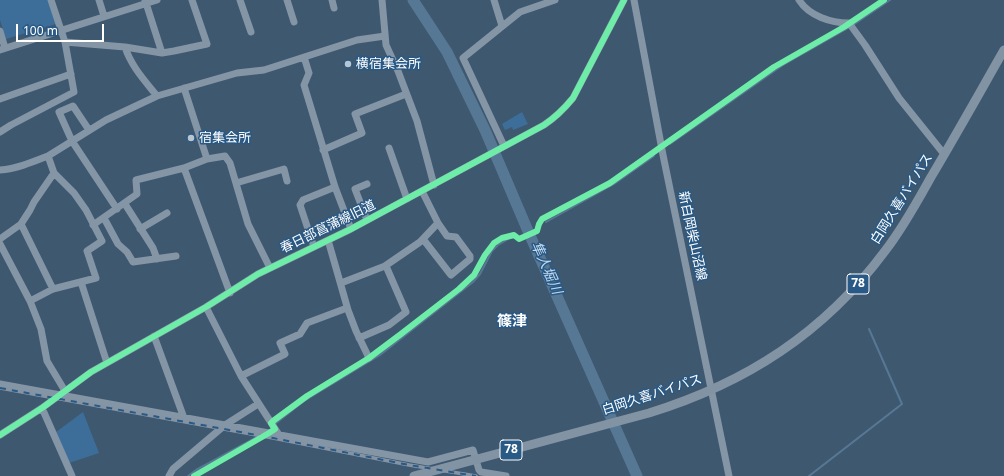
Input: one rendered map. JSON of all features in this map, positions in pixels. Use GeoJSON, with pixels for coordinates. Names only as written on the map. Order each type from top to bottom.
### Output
{"type":"FeatureCollection","features":[{"type":"Feature","properties":{"kind":"main road","name":"白岡久喜バイパス"},"geometry":{"type":"LineString","coordinates":[[414,476],[666,407],[712,390],[756,367],[786,348],[819,322],[845,297],[886,250],[905,222],[1004,50]]}},
{"type":"Feature","properties":{"kind":"street"},"geometry":{"type":"LineString","coordinates":[[0,132],[10,125],[74,92],[65,42],[51,0]]}},
{"type":"Feature","properties":{"kind":"street"},"geometry":{"type":"LineString","coordinates":[[99,0],[104,16]]}},
{"type":"Feature","properties":{"kind":"street"},"geometry":{"type":"LineString","coordinates":[[0,32],[3,49],[146,2],[157,0]]}},
{"type":"Feature","properties":{"kind":"street"},"geometry":{"type":"LineString","coordinates":[[65,42],[126,47],[162,53],[207,44],[192,0]]}},
{"type":"Feature","properties":{"kind":"street"},"geometry":{"type":"LineString","coordinates":[[240,0],[251,32]]}},
{"type":"Feature","properties":{"kind":"street"},"geometry":{"type":"LineString","coordinates":[[287,0],[294,22]]}},
{"type":"Feature","properties":{"kind":"street"},"geometry":{"type":"LineString","coordinates":[[332,0],[334,8]]}},
{"type":"Feature","properties":{"kind":"street"},"geometry":{"type":"LineString","coordinates":[[382,0],[385,36],[388,51],[398,71],[416,121],[434,185]]}},
{"type":"Feature","properties":{"kind":"street"},"geometry":{"type":"LineString","coordinates":[[494,0],[502,26]]}},
{"type":"Feature","properties":{"kind":"street"},"geometry":{"type":"LineString","coordinates":[[502,147],[463,58],[520,12],[555,0]]}},
{"type":"Feature","properties":{"kind":"street","name":"春日部菖蒲線旧道"},"geometry":{"type":"LineString","coordinates":[[0,435],[42,408],[81,379],[154,336],[206,308],[250,279],[351,229],[555,118],[573,98],[624,0]]}},
{"type":"Feature","properties":{"kind":"street","name":"新白岡柴山沼線"},"geometry":{"type":"LineString","coordinates":[[634,0],[663,155],[729,476]]}},
{"type":"Feature","properties":{"kind":"street"},"geometry":{"type":"LineString","coordinates":[[799,0],[806,10],[816,16],[851,26],[866,44],[899,98],[944,154]]}},
{"type":"Feature","properties":{"kind":"street"},"geometry":{"type":"LineString","coordinates":[[146,2],[162,53]]}},
{"type":"Feature","properties":{"kind":"street"},"geometry":{"type":"LineString","coordinates":[[0,170],[19,166],[48,156],[106,120],[157,96],[237,73],[264,70],[357,40],[385,36]]}},
{"type":"Feature","properties":{"kind":"street"},"geometry":{"type":"LineString","coordinates":[[126,47],[128,57],[138,73],[157,96]]}},
{"type":"Feature","properties":{"kind":"street"},"geometry":{"type":"LineString","coordinates":[[304,57],[310,73],[304,85],[335,187],[351,229]]}},
{"type":"Feature","properties":{"kind":"street"},"geometry":{"type":"LineString","coordinates":[[0,99],[71,74]]}},
{"type":"Feature","properties":{"kind":"street"},"geometry":{"type":"LineString","coordinates":[[184,88],[207,159]]}},
{"type":"Feature","properties":{"kind":"street"},"geometry":{"type":"LineString","coordinates":[[324,150],[362,133],[355,114],[406,94]]}},
{"type":"Feature","properties":{"kind":"street"},"geometry":{"type":"LineString","coordinates":[[89,130],[72,106],[59,112],[72,141],[117,209]]}},
{"type":"Feature","properties":{"kind":"street"},"geometry":{"type":"LineString","coordinates":[[389,148],[407,199]]}},
{"type":"Feature","properties":{"kind":"street"},"geometry":{"type":"LineString","coordinates":[[30,301],[53,289],[96,278],[87,250],[102,241],[74,193],[54,172],[48,156]]}},
{"type":"Feature","properties":{"kind":"street"},"geometry":{"type":"LineString","coordinates":[[93,224],[125,204],[137,194],[136,180],[184,168],[207,159],[225,156],[230,163],[248,224],[270,268]]}},
{"type":"Feature","properties":{"kind":"street"},"geometry":{"type":"LineString","coordinates":[[184,168],[230,293]]}},
{"type":"Feature","properties":{"kind":"street"},"geometry":{"type":"LineString","coordinates":[[236,183],[284,169],[287,181]]}},
{"type":"Feature","properties":{"kind":"street"},"geometry":{"type":"LineString","coordinates":[[0,239],[21,224],[54,172]]}},
{"type":"Feature","properties":{"kind":"street"},"geometry":{"type":"LineString","coordinates":[[367,220],[355,189],[368,184]]}},
{"type":"Feature","properties":{"kind":"street"},"geometry":{"type":"LineString","coordinates":[[314,247],[300,205],[303,200],[335,187]]}},
{"type":"Feature","properties":{"kind":"street"},"geometry":{"type":"LineString","coordinates":[[422,191],[438,223],[447,236],[456,237],[470,256],[470,259],[451,274],[423,239]]}},
{"type":"Feature","properties":{"kind":"street"},"geometry":{"type":"LineString","coordinates":[[125,204],[153,248],[157,259]]}},
{"type":"Feature","properties":{"kind":"street"},"geometry":{"type":"LineString","coordinates":[[140,229],[167,213]]}},
{"type":"Feature","properties":{"kind":"street"},"geometry":{"type":"LineString","coordinates":[[104,218],[118,244],[127,252],[133,262],[176,256]]}},
{"type":"Feature","properties":{"kind":"street"},"geometry":{"type":"LineString","coordinates":[[341,284],[386,266],[423,239],[438,223]]}},
{"type":"Feature","properties":{"kind":"street"},"geometry":{"type":"LineString","coordinates":[[21,224],[53,289]]}},
{"type":"Feature","properties":{"kind":"street"},"geometry":{"type":"LineString","coordinates":[[328,240],[347,308],[369,358]]}},
{"type":"Feature","properties":{"kind":"street"},"geometry":{"type":"LineString","coordinates":[[0,244],[30,301],[41,329],[47,361],[62,393]]}},
{"type":"Feature","properties":{"kind":"street"},"geometry":{"type":"LineString","coordinates":[[359,338],[389,325],[406,312],[386,266]]}},
{"type":"Feature","properties":{"kind":"street"},"geometry":{"type":"LineString","coordinates":[[81,282],[107,363]]}},
{"type":"Feature","properties":{"kind":"street"},"geometry":{"type":"LineString","coordinates":[[206,308],[241,376],[279,435]]}},
{"type":"Feature","properties":{"kind":"street"},"geometry":{"type":"LineString","coordinates":[[241,376],[285,354],[280,343],[300,334],[307,323],[347,308]]}},
{"type":"Feature","properties":{"kind":"street"},"geometry":{"type":"LineString","coordinates":[[154,336],[184,418]]}},
{"type":"Feature","properties":{"kind":"street"},"geometry":{"type":"LineString","coordinates":[[0,384],[62,393],[184,418],[428,462],[473,450],[481,472],[506,476]]}},
{"type":"Feature","properties":{"kind":"street"},"geometry":{"type":"LineString","coordinates":[[170,476],[173,469],[225,425],[258,404]]}},
{"type":"Feature","properties":{"kind":"street"},"geometry":{"type":"LineString","coordinates":[[42,408],[72,476]]}},
{"type":"Feature","properties":{"kind":"shaded area"},"geometry":{"type":"Polygon","coordinates":[[[0,0],[51,0],[59,23],[6,39],[0,20],[0,0]]]}},
{"type":"Feature","properties":{"kind":"shaded area"},"geometry":{"type":"Polygon","coordinates":[[[522,112],[528,124],[513,130],[512,127],[505,130],[502,124],[522,112]]]}},
{"type":"Feature","properties":{"kind":"shaded area"},"geometry":{"type":"Polygon","coordinates":[[[83,412],[99,453],[69,463],[56,432],[83,412]]]}},
{"type":"Feature","properties":{"kind":"waterway","name":"隼人堀川"},"geometry":{"type":"LineString","coordinates":[[413,0],[447,52],[485,130],[528,231],[637,476]]}},
{"type":"Feature","properties":{"kind":"waterway"},"geometry":{"type":"LineString","coordinates":[[853,25],[890,0]]}},
{"type":"Feature","properties":{"kind":"waterway"},"geometry":{"type":"LineString","coordinates":[[670,144],[783,65],[850,27]]}},
{"type":"Feature","properties":{"kind":"waterway"},"geometry":{"type":"LineString","coordinates":[[546,222],[614,184],[654,156]]}},
{"type":"Feature","properties":{"kind":"waterway"},"geometry":{"type":"LineString","coordinates":[[275,424],[304,401],[380,355],[473,282],[480,274],[492,251],[498,245],[510,238]]}},
{"type":"Feature","properties":{"kind":"waterway"},"geometry":{"type":"LineString","coordinates":[[809,476],[902,404],[869,329]]}},
{"type":"Feature","properties":{"kind":"waterway"},"geometry":{"type":"LineString","coordinates":[[188,476],[196,470],[257,437]]}},
{"type":"Feature","properties":{"kind":"railway"},"geometry":{"type":"LineString","coordinates":[[0,388],[273,438],[409,465],[476,476]]}},
{"type":"Feature","properties":{"kind":"cycle path"},"geometry":{"type":"LineString","coordinates":[[0,435],[42,408],[91,372],[206,307],[258,274],[351,229],[544,125],[560,113],[573,98],[624,0]]}},
{"type":"Feature","properties":{"kind":"cycle path"},"geometry":{"type":"LineString","coordinates":[[194,476],[275,429],[271,423],[273,421],[307,396],[369,358],[459,289],[474,275],[485,255],[494,243],[502,238],[514,235],[519,239],[537,231],[542,219],[610,183],[774,67],[844,27],[884,0]]}},
{"type":"Feature","properties":{"kind":"place","name":"横宿集会所"},"geometry":{"type":"Point","coordinates":[348,64]}},
{"type":"Feature","properties":{"kind":"place","name":"宿集会所"},"geometry":{"type":"Point","coordinates":[191,138]}},
{"type":"Feature","properties":{"kind":"district","name":"篠津"},"geometry":{"type":"Point","coordinates":[512,322]}}]}
